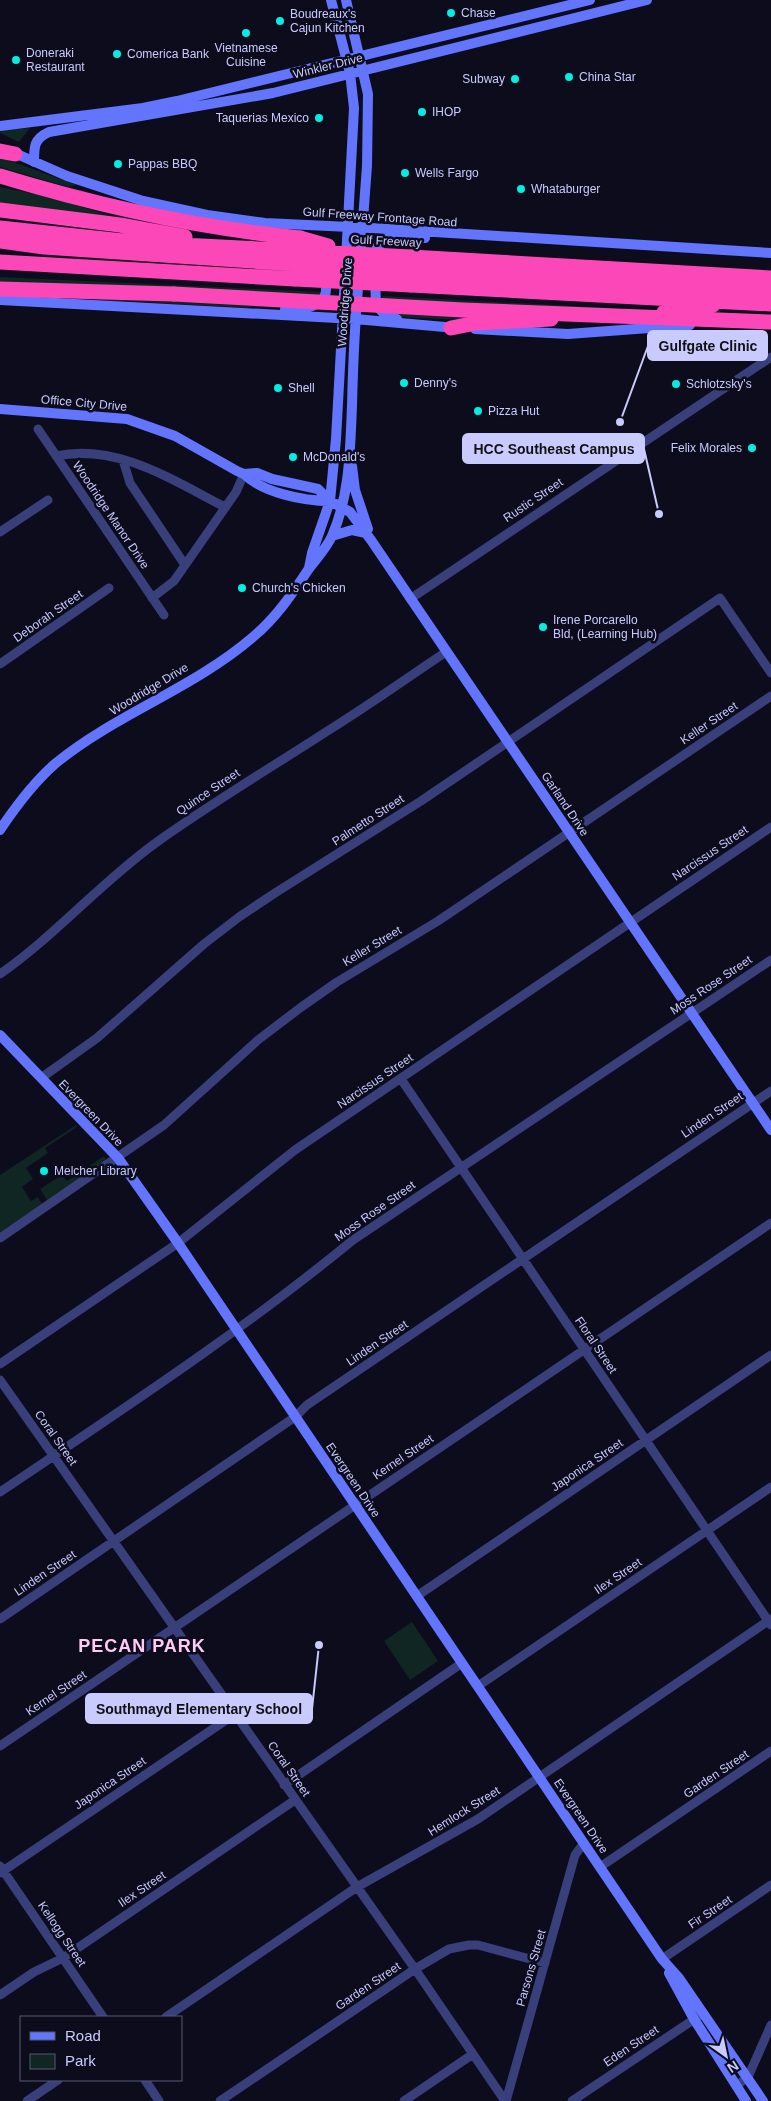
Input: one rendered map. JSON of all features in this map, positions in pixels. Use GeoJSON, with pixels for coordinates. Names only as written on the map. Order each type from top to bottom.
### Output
{"type":"FeatureCollection","features":[{"type":"Feature","properties":{"kind":"highway"},"geometry":{"type":"LineString","coordinates":[[0,151],[15,154]]}},
{"type":"Feature","properties":{"kind":"highway"},"geometry":{"type":"LineString","coordinates":[[0,176],[121,210],[242,232],[297,251]]}},
{"type":"Feature","properties":{"kind":"highway"},"geometry":{"type":"LineString","coordinates":[[0,210],[120,225],[243,248]]}},
{"type":"Feature","properties":{"kind":"highway","name":"Gulf Freeway"},"geometry":{"type":"LineString","coordinates":[[0,228],[142,243],[358,254],[412,271],[771,292]]}},
{"type":"Feature","properties":{"kind":"highway","name":"Gulf Freeway"},"geometry":{"type":"LineString","coordinates":[[0,241],[44,247],[297,251],[412,271],[771,304]]}},
{"type":"Feature","properties":{"kind":"highway","name":"Gulf Freeway"},"geometry":{"type":"LineString","coordinates":[[0,262],[297,251]]}},
{"type":"Feature","properties":{"kind":"highway","name":"Gulf Freeway"},"geometry":{"type":"LineString","coordinates":[[412,271],[771,278]]}},
{"type":"Feature","properties":{"kind":"highway"},"geometry":{"type":"LineString","coordinates":[[5,289],[174,294],[532,313],[771,322]]}},
{"type":"Feature","properties":{"kind":"highway"},"geometry":{"type":"LineString","coordinates":[[451,328],[476,324],[693,311],[724,301]]}},
{"type":"Feature","properties":{"kind":"main road","name":"Woodridge Drive"},"geometry":{"type":"LineString","coordinates":[[309,569],[312,553],[330,501],[336,439],[354,108],[350,73],[331,0]]}},
{"type":"Feature","properties":{"kind":"main road","name":"Woodridge Drive"},"geometry":{"type":"LineString","coordinates":[[0,828],[32,787],[54,765],[77,747],[218,662],[253,637],[285,604],[332,536],[342,506],[351,455],[355,319],[363,227],[369,110],[364,70],[346,0]]}},
{"type":"Feature","properties":{"kind":"main road","name":"Winkler Drive"},"geometry":{"type":"LineString","coordinates":[[0,126],[152,106],[590,0]]}},
{"type":"Feature","properties":{"kind":"main road","name":"Winkler Drive"},"geometry":{"type":"LineString","coordinates":[[34,162],[34,144],[38,137],[49,132],[273,93],[514,34],[615,4],[647,0]]}},
{"type":"Feature","properties":{"kind":"main road"},"geometry":{"type":"LineString","coordinates":[[514,34],[530,22],[548,15],[549,10]]}},
{"type":"Feature","properties":{"kind":"main road"},"geometry":{"type":"LineString","coordinates":[[488,26],[490,40]]}},
{"type":"Feature","properties":{"kind":"main road"},"geometry":{"type":"LineString","coordinates":[[452,34],[456,48]]}},
{"type":"Feature","properties":{"kind":"main road","name":"Gulf Freeway Frontage Road"},"geometry":{"type":"LineString","coordinates":[[0,146],[68,176],[143,201],[207,215],[265,223],[297,251],[349,226],[771,253]]}},
{"type":"Feature","properties":{"kind":"main road"},"geometry":{"type":"LineString","coordinates":[[257,314],[269,309],[297,309],[321,302],[325,295],[327,244],[320,233],[297,251]]}},
{"type":"Feature","properties":{"kind":"main road"},"geometry":{"type":"LineString","coordinates":[[414,324],[408,320],[385,315],[376,305],[374,300],[376,248],[385,239],[394,237],[467,238],[475,235]]}},
{"type":"Feature","properties":{"kind":"main road"},"geometry":{"type":"LineString","coordinates":[[0,300],[355,319],[451,328],[568,334],[678,326],[727,325],[771,328]]}},
{"type":"Feature","properties":{"kind":"main road","name":"Office City Drive"},"geometry":{"type":"LineString","coordinates":[[0,409],[127,419],[175,436],[244,474],[257,474],[280,481],[318,488],[330,501]]}},
{"type":"Feature","properties":{"kind":"main road"},"geometry":{"type":"LineString","coordinates":[[351,455],[355,490],[369,536]]}},
{"type":"Feature","properties":{"kind":"main road","name":"Garland Drive"},"geometry":{"type":"LineString","coordinates":[[330,501],[350,512],[369,536],[771,1130]]}},
{"type":"Feature","properties":{"kind":"main road"},"geometry":{"type":"LineString","coordinates":[[332,536],[352,530],[369,536]]}},
{"type":"Feature","properties":{"kind":"main road","name":"Evergreen Drive"},"geometry":{"type":"LineString","coordinates":[[0,1035],[118,1158],[178,1243],[662,1959],[694,2019],[746,2101]]}},
{"type":"Feature","properties":{"kind":"main road","name":"Evergreen Drive"},"geometry":{"type":"LineString","coordinates":[[662,1959],[679,1978],[704,2013],[748,2077],[761,2100]]}},
{"type":"Feature","properties":{"kind":"street","name":"Rustic Street"},"geometry":{"type":"LineString","coordinates":[[410,599],[771,357]]}},
{"type":"Feature","properties":{"kind":"street","name":"Woodridge Manor Drive"},"geometry":{"type":"LineString","coordinates":[[38,429],[164,615]]}},
{"type":"Feature","properties":{"kind":"street"},"geometry":{"type":"LineString","coordinates":[[56,456],[72,452],[96,453],[145,465],[225,507]]}},
{"type":"Feature","properties":{"kind":"street"},"geometry":{"type":"LineString","coordinates":[[123,460],[130,483],[186,565]]}},
{"type":"Feature","properties":{"kind":"street"},"geometry":{"type":"LineString","coordinates":[[152,598],[174,581],[186,565],[236,492],[244,474]]}},
{"type":"Feature","properties":{"kind":"street"},"geometry":{"type":"LineString","coordinates":[[0,532],[48,500]]}},
{"type":"Feature","properties":{"kind":"street","name":"Deborah Street"},"geometry":{"type":"LineString","coordinates":[[0,664],[110,588]]}},
{"type":"Feature","properties":{"kind":"street","name":"Palmetto Street"},"geometry":{"type":"LineString","coordinates":[[41,1078],[97,1038],[204,944],[239,917],[421,802],[720,598],[771,673]]}},
{"type":"Feature","properties":{"kind":"street","name":"Quince Street"},"geometry":{"type":"LineString","coordinates":[[0,974],[26,956],[114,876],[156,843],[230,792],[329,730],[446,652]]}},
{"type":"Feature","properties":{"kind":"street","name":"Keller Street"},"geometry":{"type":"LineString","coordinates":[[0,1238],[164,1125],[258,1040],[300,1008],[337,982],[438,921],[771,696]]}},
{"type":"Feature","properties":{"kind":"street","name":"Narcissus Street"},"geometry":{"type":"LineString","coordinates":[[0,1364],[178,1243],[295,1150],[771,827]]}},
{"type":"Feature","properties":{"kind":"street","name":"Moss Rose Street"},"geometry":{"type":"LineString","coordinates":[[0,1492],[237,1331],[291,1291],[353,1240],[771,960]]}},
{"type":"Feature","properties":{"kind":"street","name":"Floral Street"},"geometry":{"type":"LineString","coordinates":[[401,1079],[706,1531],[770,1622]]}},
{"type":"Feature","properties":{"kind":"street","name":"Linden Street"},"geometry":{"type":"LineString","coordinates":[[0,1619],[295,1418],[307,1405],[771,1091]]}},
{"type":"Feature","properties":{"kind":"street","name":"Kernel Street"},"geometry":{"type":"LineString","coordinates":[[0,1746],[771,1223]]}},
{"type":"Feature","properties":{"kind":"street","name":"Japonica Street"},"geometry":{"type":"LineString","coordinates":[[417,1596],[771,1355]]}},
{"type":"Feature","properties":{"kind":"street","name":"Coral Street"},"geometry":{"type":"LineString","coordinates":[[0,1380],[415,1969],[505,2101]]}},
{"type":"Feature","properties":{"kind":"street","name":"Ilex Street"},"geometry":{"type":"LineString","coordinates":[[478,1686],[771,1487]]}},
{"type":"Feature","properties":{"kind":"street","name":"Hemlock Street"},"geometry":{"type":"LineString","coordinates":[[167,2016],[357,1887],[478,1819],[770,1622]]}},
{"type":"Feature","properties":{"kind":"street"},"geometry":{"type":"LineString","coordinates":[[284,1784],[462,1662]]}},
{"type":"Feature","properties":{"kind":"street","name":"Japonica Street"},"geometry":{"type":"LineString","coordinates":[[1,1870],[235,1714]]}},
{"type":"Feature","properties":{"kind":"street","name":"Garden Street"},"geometry":{"type":"LineString","coordinates":[[600,1867],[771,1751]]}},
{"type":"Feature","properties":{"kind":"street","name":"Ilex Street"},"geometry":{"type":"LineString","coordinates":[[0,1995],[34,1972],[63,1958],[295,1800]]}},
{"type":"Feature","properties":{"kind":"street","name":"Parsons Street"},"geometry":{"type":"LineString","coordinates":[[505,2101],[575,1855],[584,1843]]}},
{"type":"Feature","properties":{"kind":"street","name":"Kellogg Street"},"geometry":{"type":"LineString","coordinates":[[1,1870],[102,2016]]}},
{"type":"Feature","properties":{"kind":"street","name":"Fir Street"},"geometry":{"type":"LineString","coordinates":[[662,1959],[771,1885]]}},
{"type":"Feature","properties":{"kind":"street","name":"Garden Street"},"geometry":{"type":"LineString","coordinates":[[220,2101],[415,1969],[449,1950],[469,1945],[478,1945],[545,1962]]}},
{"type":"Feature","properties":{"kind":"street","name":"Eden Street"},"geometry":{"type":"LineString","coordinates":[[572,2101],[704,2013]]}},
{"type":"Feature","properties":{"kind":"street"},"geometry":{"type":"LineString","coordinates":[[736,2086],[748,2077],[771,2027]]}},
{"type":"Feature","properties":{"kind":"street"},"geometry":{"type":"LineString","coordinates":[[404,2101],[473,2054]]}},
{"type":"Feature","properties":{"kind":"street"},"geometry":{"type":"LineString","coordinates":[[27,2101],[57,2081]]}},
{"type":"Feature","properties":{"kind":"street"},"geometry":{"type":"LineString","coordinates":[[146,2081],[160,2101]]}},
{"type":"Feature","properties":{"kind":"green space"},"geometry":{"type":"Polygon","coordinates":[[[30,128],[19,142],[0,133],[2,130],[30,128]]]}},
{"type":"Feature","properties":{"kind":"green space"},"geometry":{"type":"Polygon","coordinates":[[[0,157],[77,185],[68,187],[0,167],[0,157]]]}},
{"type":"Feature","properties":{"kind":"green space"},"geometry":{"type":"Polygon","coordinates":[[[0,187],[54,198],[120,219],[0,215],[0,187]]]}},
{"type":"Feature","properties":{"kind":"green space"},"geometry":{"type":"Polygon","coordinates":[[[0,277],[321,292],[317,298],[246,308],[0,294],[0,277]]]}},
{"type":"Feature","properties":{"kind":"green space"},"geometry":{"type":"Polygon","coordinates":[[[383,296],[610,308],[615,311],[463,320],[395,317],[380,303],[383,296]]]}},
{"type":"Feature","properties":{"kind":"green space"},"geometry":{"type":"Polygon","coordinates":[[[76,1125],[77,1127],[45,1148],[48,1153],[26,1168],[33,1179],[22,1187],[31,1201],[38,1197],[42,1204],[0,1232],[0,1175],[76,1125]]]}},
{"type":"Feature","properties":{"kind":"green space"},"geometry":{"type":"Polygon","coordinates":[[[104,1156],[106,1160],[47,1200],[40,1189],[62,1175],[67,1181],[104,1156]]]}},
{"type":"Feature","properties":{"kind":"green space"},"geometry":{"type":"Polygon","coordinates":[[[412,1622],[438,1661],[410,1680],[384,1641],[412,1622]]]}},
{"type":"Feature","properties":{"kind":"place","name":"Chase"},"geometry":{"type":"Point","coordinates":[451,13]}},
{"type":"Feature","properties":{"kind":"place","name":"Boudreaux's Cajun Kitchen"},"geometry":{"type":"Point","coordinates":[280,21]}},
{"type":"Feature","properties":{"kind":"place","name":"Vietnamese Cuisine"},"geometry":{"type":"Point","coordinates":[246,33]}},
{"type":"Feature","properties":{"kind":"place","name":"Comerica Bank"},"geometry":{"type":"Point","coordinates":[117,54]}},
{"type":"Feature","properties":{"kind":"place","name":"Doneraki Restaurant"},"geometry":{"type":"Point","coordinates":[16,60]}},
{"type":"Feature","properties":{"kind":"place","name":"China Star"},"geometry":{"type":"Point","coordinates":[569,77]}},
{"type":"Feature","properties":{"kind":"place","name":"Subway"},"geometry":{"type":"Point","coordinates":[515,79]}},
{"type":"Feature","properties":{"kind":"place","name":"IHOP"},"geometry":{"type":"Point","coordinates":[422,112]}},
{"type":"Feature","properties":{"kind":"place","name":"Taquerias Mexico"},"geometry":{"type":"Point","coordinates":[319,118]}},
{"type":"Feature","properties":{"kind":"place","name":"Pappas BBQ"},"geometry":{"type":"Point","coordinates":[118,164]}},
{"type":"Feature","properties":{"kind":"place","name":"Wells Fargo"},"geometry":{"type":"Point","coordinates":[405,173]}},
{"type":"Feature","properties":{"kind":"place","name":"Whataburger"},"geometry":{"type":"Point","coordinates":[521,189]}},
{"type":"Feature","properties":{"kind":"place","name":"Denny's"},"geometry":{"type":"Point","coordinates":[404,383]}},
{"type":"Feature","properties":{"kind":"place","name":"Schlotzsky's"},"geometry":{"type":"Point","coordinates":[676,384]}},
{"type":"Feature","properties":{"kind":"place","name":"Shell"},"geometry":{"type":"Point","coordinates":[278,388]}},
{"type":"Feature","properties":{"kind":"place","name":"Pizza Hut"},"geometry":{"type":"Point","coordinates":[478,411]}},
{"type":"Feature","properties":{"kind":"place","name":"Gulfgate Clinic"},"geometry":{"type":"Point","coordinates":[620,422]}},
{"type":"Feature","properties":{"kind":"place","name":"Felix Morales"},"geometry":{"type":"Point","coordinates":[752,448]}},
{"type":"Feature","properties":{"kind":"place","name":"McDonald's"},"geometry":{"type":"Point","coordinates":[293,457]}},
{"type":"Feature","properties":{"kind":"place","name":"HCC Southeast Campus"},"geometry":{"type":"Point","coordinates":[659,514]}},
{"type":"Feature","properties":{"kind":"place","name":"Church's Chicken"},"geometry":{"type":"Point","coordinates":[242,588]}},
{"type":"Feature","properties":{"kind":"place","name":"Irene Porcarello Bld, (Learning Hub)"},"geometry":{"type":"Point","coordinates":[543,627]}},
{"type":"Feature","properties":{"kind":"place","name":"Melcher Library"},"geometry":{"type":"Point","coordinates":[44,1171]}},
{"type":"Feature","properties":{"kind":"place","name":"Southmayd Elementary School"},"geometry":{"type":"Point","coordinates":[319,1645]}},
{"type":"Feature","properties":{"kind":"district","name":"PECAN PARK"},"geometry":{"type":"Point","coordinates":[142,1646]}}]}
